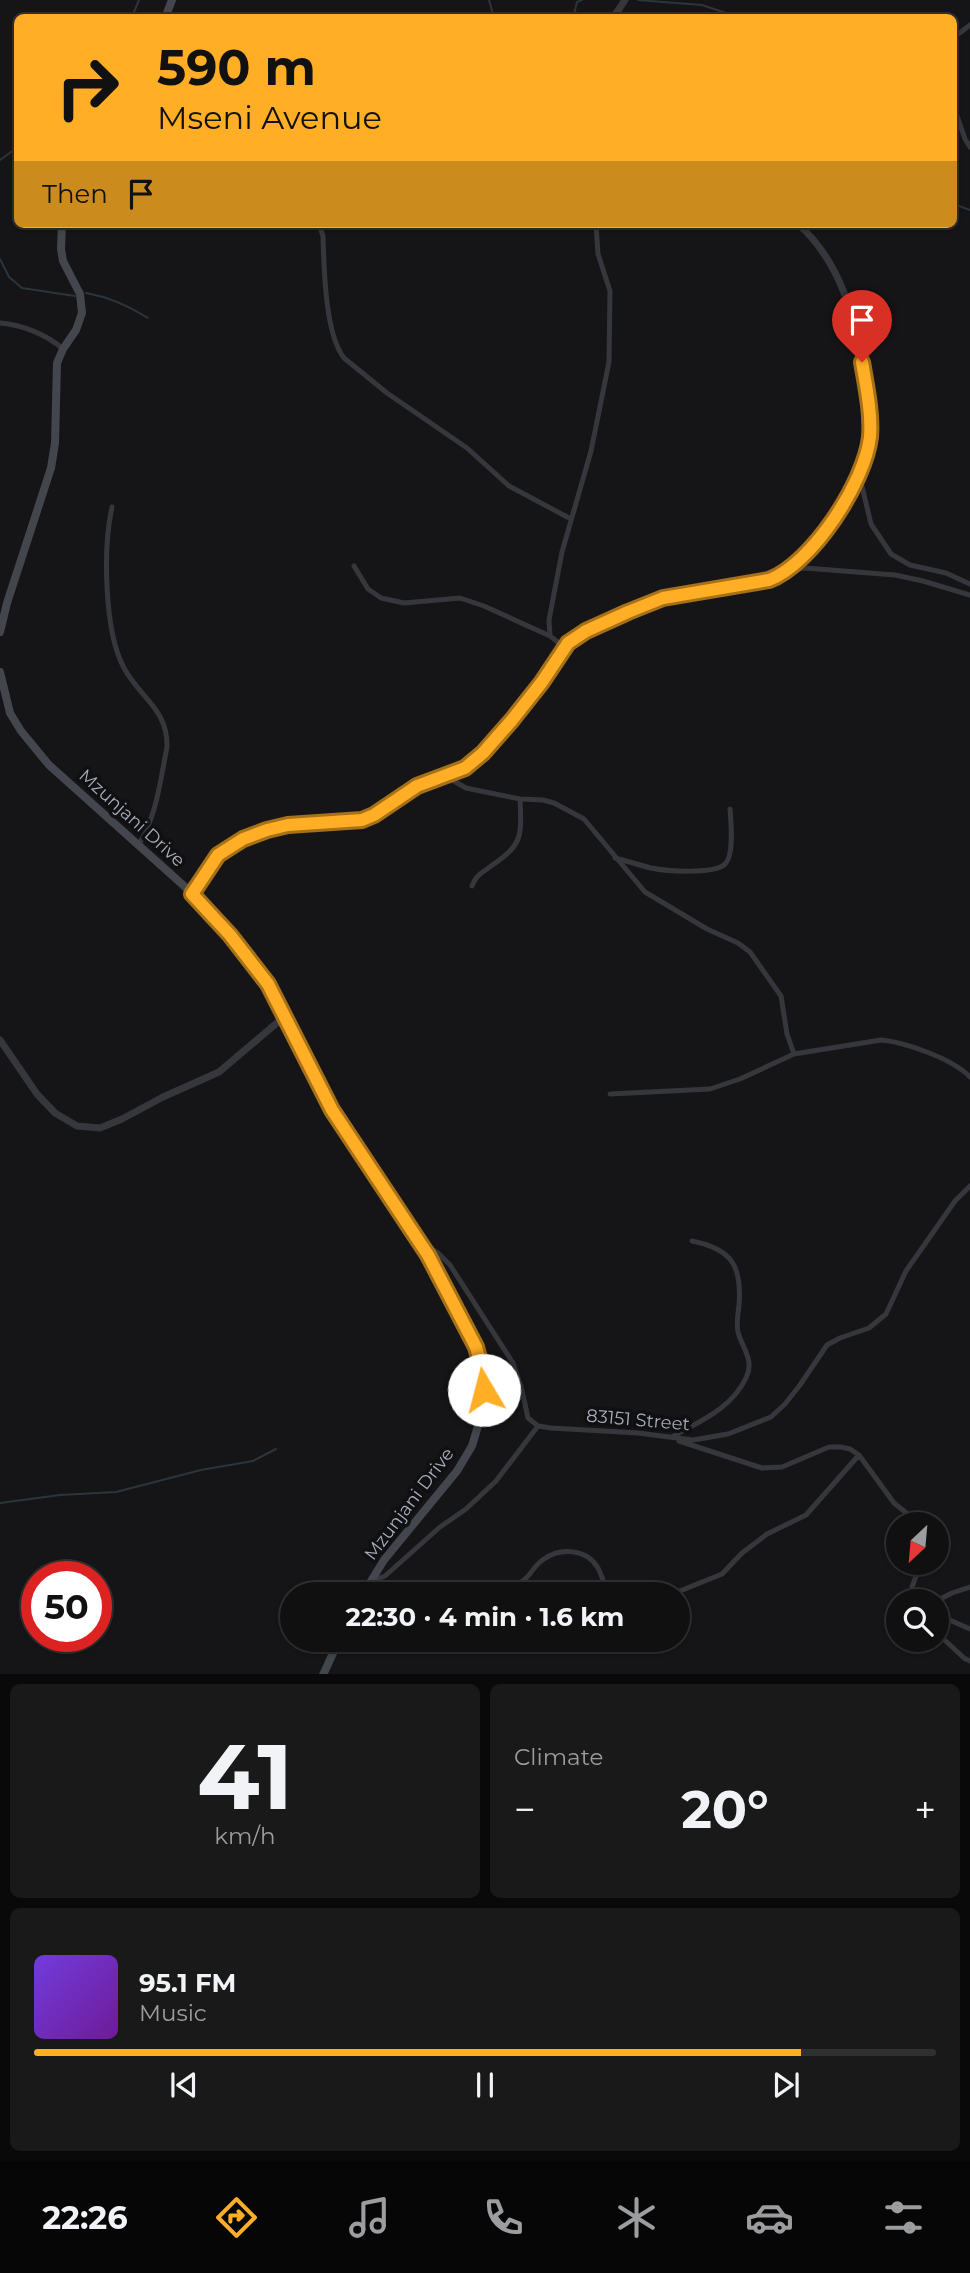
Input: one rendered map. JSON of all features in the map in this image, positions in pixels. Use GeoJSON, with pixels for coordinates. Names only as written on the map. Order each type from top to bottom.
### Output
{"type":"FeatureCollection","features":[{"type":"Feature","properties":{"kind":"main road"},"geometry":{"type":"LineString","coordinates":[[0,632],[51,468],[55,443],[56,368],[62,348],[79,323],[82,302],[76,284],[63,261],[62,228]]}},
{"type":"Feature","properties":{"kind":"main road","name":"Mzunjani Drive"},"geometry":{"type":"LineString","coordinates":[[0,672],[10,713],[21,731],[50,765],[192,894],[230,935],[260,974],[285,1016],[332,1110],[419,1240],[476,1347],[482,1368],[483,1409],[472,1446],[457,1471],[414,1521],[370,1582]]}},
{"type":"Feature","properties":{"kind":"main road"},"geometry":{"type":"LineString","coordinates":[[323,1674],[334,1652]]}},
{"type":"Feature","properties":{"kind":"street"},"geometry":{"type":"LineString","coordinates":[[957,115],[970,148]]}},
{"type":"Feature","properties":{"kind":"street"},"geometry":{"type":"LineString","coordinates":[[320,228],[330,316],[335,340],[344,358],[372,382],[467,447],[509,486],[571,519]]}},
{"type":"Feature","properties":{"kind":"street"},"geometry":{"type":"LineString","coordinates":[[550,636],[551,607],[571,519],[591,451],[609,362],[610,292],[598,254],[596,228]]}},
{"type":"Feature","properties":{"kind":"street"},"geometry":{"type":"LineString","coordinates":[[192,894],[218,855],[243,839],[288,825],[362,820],[417,786],[465,768],[483,753],[542,682],[568,643],[586,631],[663,598],[760,582],[779,576],[798,562],[838,512],[865,461],[870,435],[857,329],[845,294],[825,255],[802,228]]}},
{"type":"Feature","properties":{"kind":"street"},"geometry":{"type":"LineString","coordinates":[[0,323],[16,324],[51,338],[62,348]]}},
{"type":"Feature","properties":{"kind":"street"},"geometry":{"type":"LineString","coordinates":[[859,474],[872,524],[891,554],[906,564],[946,573],[970,584]]}},
{"type":"Feature","properties":{"kind":"street"},"geometry":{"type":"LineString","coordinates":[[112,507],[106,544],[109,607],[115,643],[123,667],[161,716],[167,737],[153,816],[138,846]]}},
{"type":"Feature","properties":{"kind":"street"},"geometry":{"type":"LineString","coordinates":[[354,566],[368,589],[381,598],[404,603],[460,598],[550,636],[559,643],[563,651]]}},
{"type":"Feature","properties":{"kind":"street"},"geometry":{"type":"LineString","coordinates":[[786,571],[805,568],[895,575],[923,580],[970,595]]}},
{"type":"Feature","properties":{"kind":"street"},"geometry":{"type":"LineString","coordinates":[[446,776],[466,788],[520,799],[543,800],[576,813],[589,823],[645,892],[707,929],[738,943],[750,953],[781,996],[787,1034],[794,1054]]}},
{"type":"Feature","properties":{"kind":"street"},"geometry":{"type":"LineString","coordinates":[[472,886],[477,877],[512,850],[519,840],[520,799]]}},
{"type":"Feature","properties":{"kind":"street"},"geometry":{"type":"LineString","coordinates":[[615,858],[654,869],[717,869],[729,858],[730,810]]}},
{"type":"Feature","properties":{"kind":"street"},"geometry":{"type":"LineString","coordinates":[[0,1040],[37,1094],[55,1113],[77,1126],[100,1128],[219,1072],[285,1016]]}},
{"type":"Feature","properties":{"kind":"street"},"geometry":{"type":"LineString","coordinates":[[610,1094],[710,1089],[726,1085],[794,1054],[881,1040],[917,1047],[961,1069],[970,1077]]}},
{"type":"Feature","properties":{"kind":"street","name":"83151 Street"},"geometry":{"type":"LineString","coordinates":[[538,1426],[693,1440],[752,1426],[771,1416],[793,1394],[827,1345],[869,1328],[886,1314],[906,1271],[956,1201],[970,1186]]}},
{"type":"Feature","properties":{"kind":"street"},"geometry":{"type":"LineString","coordinates":[[372,1578],[385,1576],[432,1534],[466,1509],[496,1481],[538,1426],[528,1418],[522,1386],[513,1363],[483,1315],[445,1259],[419,1240]]}},
{"type":"Feature","properties":{"kind":"street"},"geometry":{"type":"LineString","coordinates":[[671,1438],[704,1421],[723,1407],[741,1387],[749,1371],[747,1352],[738,1329],[740,1284],[737,1271],[728,1255],[708,1244],[692,1241]]}},
{"type":"Feature","properties":{"kind":"street"},"geometry":{"type":"LineString","coordinates":[[671,1438],[762,1468],[782,1467],[835,1446],[850,1449],[859,1455],[894,1503],[905,1512]]}},
{"type":"Feature","properties":{"kind":"street"},"geometry":{"type":"LineString","coordinates":[[690,1587],[722,1574],[742,1553],[768,1534],[806,1515],[859,1455]]}},
{"type":"Feature","properties":{"kind":"street"},"geometry":{"type":"LineString","coordinates":[[522,1582],[544,1559],[570,1551],[586,1556],[595,1564],[603,1582]]}},
{"type":"Feature","properties":{"kind":"street"},"geometry":{"type":"LineString","coordinates":[[949,1594],[970,1587]]}},
{"type":"Feature","properties":{"kind":"street"},"geometry":{"type":"LineString","coordinates":[[949,1620],[970,1629]]}},
{"type":"Feature","properties":{"kind":"street"},"geometry":{"type":"LineString","coordinates":[[949,1644],[970,1661]]}},
{"type":"Feature","properties":{"kind":"waterway"},"geometry":{"type":"LineString","coordinates":[[132,14],[139,0]]}},
{"type":"Feature","properties":{"kind":"waterway"},"geometry":{"type":"LineString","coordinates":[[489,0],[493,14]]}},
{"type":"Feature","properties":{"kind":"waterway"},"geometry":{"type":"LineString","coordinates":[[574,14],[577,2],[582,0]]}},
{"type":"Feature","properties":{"kind":"waterway"},"geometry":{"type":"LineString","coordinates":[[638,0],[702,5],[729,14]]}},
{"type":"Feature","properties":{"kind":"waterway"},"geometry":{"type":"LineString","coordinates":[[0,160],[14,150]]}},
{"type":"Feature","properties":{"kind":"waterway"},"geometry":{"type":"LineString","coordinates":[[957,205],[970,210]]}},
{"type":"Feature","properties":{"kind":"waterway"},"geometry":{"type":"LineString","coordinates":[[0,259],[9,277],[22,288],[75,296]]}},
{"type":"Feature","properties":{"kind":"waterway"},"geometry":{"type":"LineString","coordinates":[[86,293],[118,302],[148,318]]}},
{"type":"Feature","properties":{"kind":"waterway"},"geometry":{"type":"LineString","coordinates":[[0,1503],[60,1495],[116,1492],[201,1470],[253,1461],[276,1449]]}},
{"type":"Feature","properties":{"kind":"route"},"geometry":{"type":"LineString","coordinates":[[484,1390],[476,1347],[428,1255],[332,1110],[268,984],[230,935],[192,894],[218,855],[243,839],[288,825],[362,820],[417,786],[465,768],[483,753],[512,720],[568,643],[576,636],[663,598],[769,580],[798,562],[838,512],[865,461],[870,435],[862,362]]}}]}
